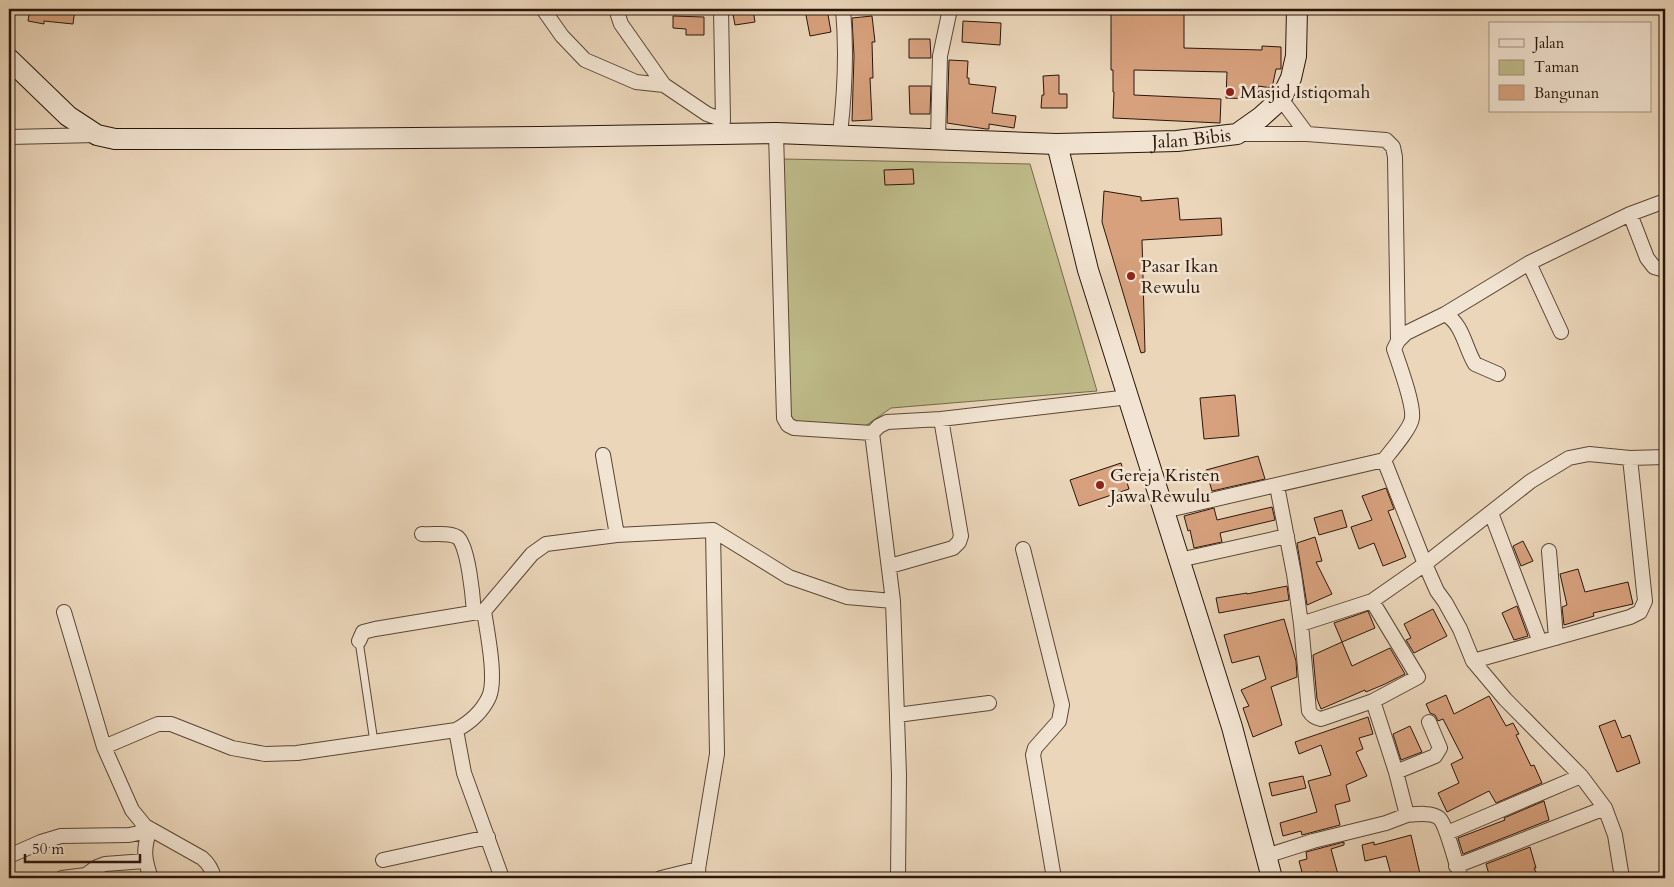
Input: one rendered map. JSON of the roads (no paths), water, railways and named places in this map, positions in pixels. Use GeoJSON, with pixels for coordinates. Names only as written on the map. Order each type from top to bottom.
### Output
{"type":"FeatureCollection","features":[{"type":"Feature","properties":{"kind":"main road","name":"Jalan Bibis"},"geometry":{"type":"LineString","coordinates":[[98,135],[115,139],[298,139],[722,127],[776,132],[1057,144],[1177,141],[1237,134],[1281,99],[1290,78],[1296,56],[1297,9]]}},
{"type":"Feature","properties":{"kind":"main road"},"geometry":{"type":"LineString","coordinates":[[9,59],[68,116],[98,135]]}},
{"type":"Feature","properties":{"kind":"main road"},"geometry":{"type":"LineString","coordinates":[[1057,144],[1088,270],[1232,727],[1272,878]]}},
{"type":"Feature","properties":{"kind":"street"},"geometry":{"type":"LineString","coordinates":[[543,9],[562,36],[585,60],[636,82],[664,85]]}},
{"type":"Feature","properties":{"kind":"street"},"geometry":{"type":"LineString","coordinates":[[616,9],[621,24],[664,85],[707,114],[722,127]]}},
{"type":"Feature","properties":{"kind":"street"},"geometry":{"type":"LineString","coordinates":[[721,9],[722,127]]}},
{"type":"Feature","properties":{"kind":"street"},"geometry":{"type":"LineString","coordinates":[[840,134],[844,96],[846,42],[843,9]]}},
{"type":"Feature","properties":{"kind":"street"},"geometry":{"type":"LineString","coordinates":[[938,139],[940,56],[950,9]]}},
{"type":"Feature","properties":{"kind":"street"},"geometry":{"type":"LineString","coordinates":[[1281,99],[1307,134]]}},
{"type":"Feature","properties":{"kind":"street"},"geometry":{"type":"LineString","coordinates":[[776,132],[784,418],[788,425],[794,428],[872,433],[879,426],[887,422],[942,419],[1129,398]]}},
{"type":"Feature","properties":{"kind":"street"},"geometry":{"type":"LineString","coordinates":[[1237,134],[1307,134],[1386,140],[1393,147],[1395,157],[1398,341]]}},
{"type":"Feature","properties":{"kind":"street"},"geometry":{"type":"LineString","coordinates":[[9,137],[98,135]]}},
{"type":"Feature","properties":{"kind":"street"},"geometry":{"type":"LineString","coordinates":[[1164,511],[1384,460],[1413,419],[1411,404],[1394,349],[1398,341],[1406,334],[1445,314],[1529,263],[1630,214],[1665,201]]}},
{"type":"Feature","properties":{"kind":"street"},"geometry":{"type":"LineString","coordinates":[[1630,214],[1647,258],[1654,267],[1665,270]]}},
{"type":"Feature","properties":{"kind":"street"},"geometry":{"type":"LineString","coordinates":[[1529,263],[1561,332]]}},
{"type":"Feature","properties":{"kind":"street"},"geometry":{"type":"LineString","coordinates":[[1445,314],[1457,323],[1475,364],[1498,374]]}},
{"type":"Feature","properties":{"kind":"street"},"geometry":{"type":"LineString","coordinates":[[890,566],[953,548],[959,542],[961,536],[942,419]]}},
{"type":"Feature","properties":{"kind":"street"},"geometry":{"type":"LineString","coordinates":[[872,433],[893,601],[899,775],[898,878]]}},
{"type":"Feature","properties":{"kind":"street"},"geometry":{"type":"LineString","coordinates":[[1301,624],[1372,601],[1425,564],[1531,481],[1569,458],[1589,454],[1630,458],[1665,457]]}},
{"type":"Feature","properties":{"kind":"street"},"geometry":{"type":"LineString","coordinates":[[603,455],[616,535]]}},
{"type":"Feature","properties":{"kind":"street"},"geometry":{"type":"LineString","coordinates":[[1473,661],[1630,617],[1640,612],[1645,601],[1630,458]]}},
{"type":"Feature","properties":{"kind":"street"},"geometry":{"type":"LineString","coordinates":[[1384,460],[1425,564],[1437,591],[1460,629],[1473,661],[1505,699],[1581,776],[1605,808],[1615,835],[1622,878]]}},
{"type":"Feature","properties":{"kind":"street"},"geometry":{"type":"LineString","coordinates":[[1276,486],[1287,536],[1301,624],[1309,711],[1312,716],[1321,719],[1374,701],[1418,676],[1372,601]]}},
{"type":"Feature","properties":{"kind":"street"},"geometry":{"type":"LineString","coordinates":[[1491,513],[1540,642]]}},
{"type":"Feature","properties":{"kind":"street"},"geometry":{"type":"LineString","coordinates":[[358,640],[363,632],[375,629],[479,611],[532,554],[546,544],[616,535],[713,530],[789,577],[847,597],[893,601]]}},
{"type":"Feature","properties":{"kind":"street"},"geometry":{"type":"LineString","coordinates":[[661,878],[699,874],[717,754],[713,530]]}},
{"type":"Feature","properties":{"kind":"street"},"geometry":{"type":"LineString","coordinates":[[104,747],[158,724],[171,724],[232,748],[265,754],[297,754],[456,730],[468,723],[480,712],[490,695],[492,662],[463,542],[458,537],[450,535],[422,534]]}},
{"type":"Feature","properties":{"kind":"street"},"geometry":{"type":"LineString","coordinates":[[1179,560],[1287,536]]}},
{"type":"Feature","properties":{"kind":"street"},"geometry":{"type":"LineString","coordinates":[[1023,549],[1062,705],[1059,721],[1035,748],[1033,754],[1054,878]]}},
{"type":"Feature","properties":{"kind":"street"},"geometry":{"type":"LineString","coordinates":[[1549,551],[1556,638]]}},
{"type":"Feature","properties":{"kind":"street"},"geometry":{"type":"LineString","coordinates":[[64,612],[104,747],[132,810],[148,828],[202,858],[213,871],[214,878]]}},
{"type":"Feature","properties":{"kind":"street"},"geometry":{"type":"LineString","coordinates":[[1374,701],[1407,815]]}},
{"type":"Feature","properties":{"kind":"street"},"geometry":{"type":"LineString","coordinates":[[897,715],[989,703]]}},
{"type":"Feature","properties":{"kind":"street"},"geometry":{"type":"LineString","coordinates":[[1396,772],[1438,753],[1440,748],[1429,722]]}},
{"type":"Feature","properties":{"kind":"street"},"geometry":{"type":"LineString","coordinates":[[456,730],[464,773],[502,878]]}},
{"type":"Feature","properties":{"kind":"street"},"geometry":{"type":"LineString","coordinates":[[1447,833],[1581,776]]}},
{"type":"Feature","properties":{"kind":"street"},"geometry":{"type":"LineString","coordinates":[[1266,856],[1320,839],[1386,823],[1407,815],[1433,815],[1440,819],[1447,833],[1459,872],[1605,808]]}},
{"type":"Feature","properties":{"kind":"street"},"geometry":{"type":"LineString","coordinates":[[9,856],[41,842],[61,836],[129,835],[139,833],[148,828]]}},
{"type":"Feature","properties":{"kind":"street"},"geometry":{"type":"LineString","coordinates":[[148,828],[145,843],[145,861],[151,878]]}},
{"type":"Feature","properties":{"kind":"street"},"geometry":{"type":"LineString","coordinates":[[383,860],[488,837]]}},
{"type":"Feature","properties":{"kind":"street"},"geometry":{"type":"LineString","coordinates":[[62,878],[86,875],[105,864],[145,861]]}},
{"type":"Feature","properties":{"kind":"lane"},"geometry":{"type":"LineString","coordinates":[[358,640],[374,742]]}},
{"type":"Feature","properties":{"kind":"place","name":"Masjid Istiqomah"},"geometry":{"type":"Point","coordinates":[1230,92]}},
{"type":"Feature","properties":{"kind":"place","name":"Pasar Ikan Rewulu"},"geometry":{"type":"Point","coordinates":[1131,276]}},
{"type":"Feature","properties":{"kind":"place","name":"Gereja Kristen Jawa Rewulu"},"geometry":{"type":"Point","coordinates":[1100,485]}}]}
